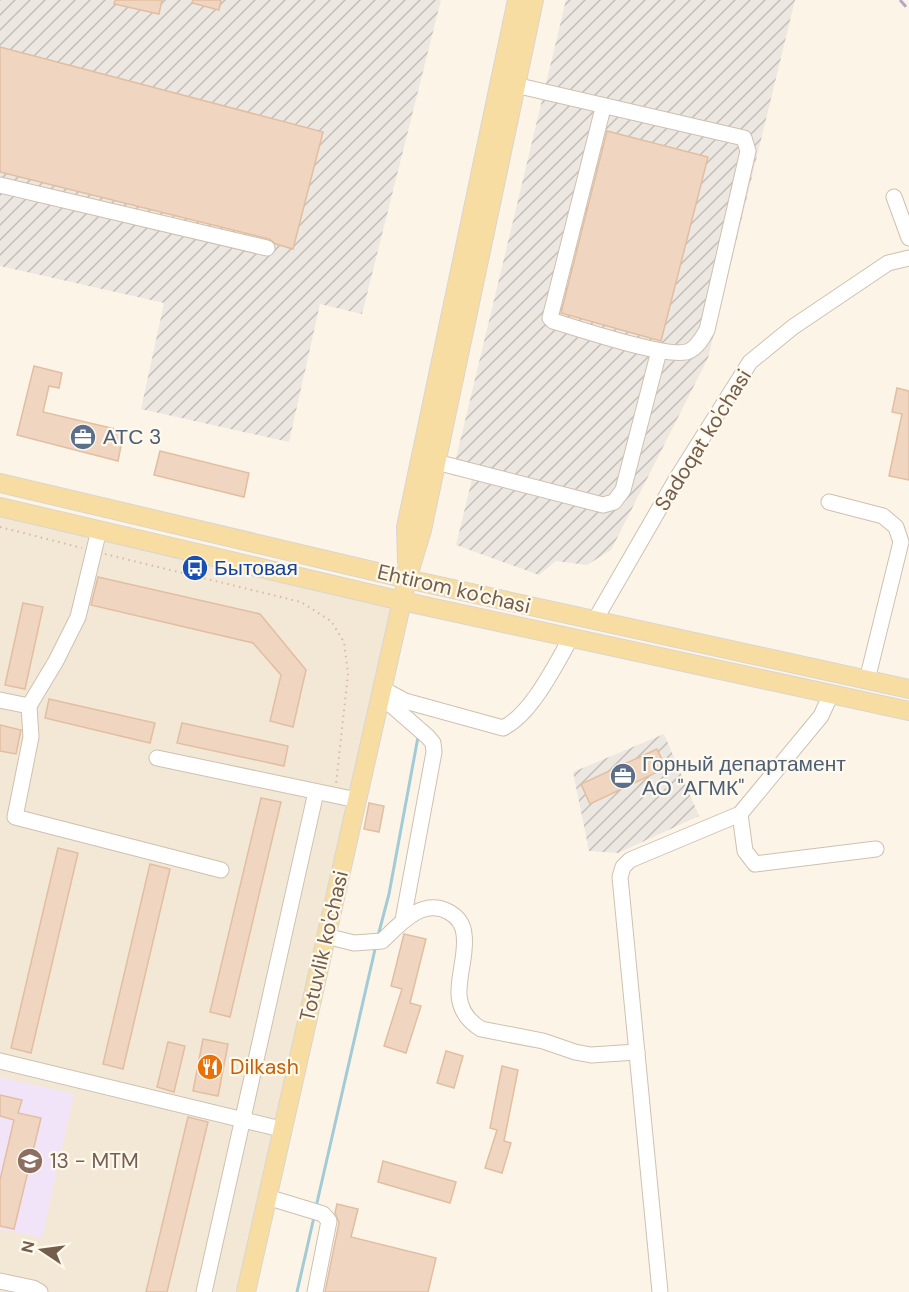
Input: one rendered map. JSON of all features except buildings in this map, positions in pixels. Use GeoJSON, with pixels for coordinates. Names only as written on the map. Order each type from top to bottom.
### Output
{"type":"FeatureCollection","features":[{"type":"Feature","properties":{"kind":"main road"},"geometry":{"type":"LineString","coordinates":[[407,579],[406,527],[517,0]]}},
{"type":"Feature","properties":{"kind":"main road"},"geometry":{"type":"LineString","coordinates":[[407,579],[422,530],[534,0]]}},
{"type":"Feature","properties":{"kind":"main road","name":"Ehtirom ko'chasi"},"geometry":{"type":"LineString","coordinates":[[0,483],[407,579],[909,689]]}},
{"type":"Feature","properties":{"kind":"main road","name":"Ehtirom ko'chasi"},"geometry":{"type":"LineString","coordinates":[[0,507],[402,601],[909,711]]}},
{"type":"Feature","properties":{"kind":"main road","name":"Totuvlik ko'chasi"},"geometry":{"type":"LineString","coordinates":[[246,1292],[407,579]]}},
{"type":"Feature","properties":{"kind":"street"},"geometry":{"type":"LineString","coordinates":[[515,85],[603,108],[744,138],[748,151],[707,330],[697,346],[687,353],[659,351],[550,318],[603,108]]}},
{"type":"Feature","properties":{"kind":"street"},"geometry":{"type":"LineString","coordinates":[[0,185],[267,248]]}},
{"type":"Feature","properties":{"kind":"street"},"geometry":{"type":"LineString","coordinates":[[894,197],[909,238]]}},
{"type":"Feature","properties":{"kind":"street","name":"Sadoqat ko'chasi"},"geometry":{"type":"LineString","coordinates":[[595,620],[677,478],[750,362],[793,327],[888,263],[909,258]]}},
{"type":"Feature","properties":{"kind":"street"},"geometry":{"type":"LineString","coordinates":[[436,462],[603,505],[614,502],[623,490],[659,351]]}},
{"type":"Feature","properties":{"kind":"street"},"geometry":{"type":"LineString","coordinates":[[829,502],[883,516],[896,528],[901,542],[867,680]]}},
{"type":"Feature","properties":{"kind":"street"},"geometry":{"type":"LineString","coordinates":[[99,530],[78,616],[56,661],[29,706],[31,737],[15,817],[221,870]]}},
{"type":"Feature","properties":{"kind":"street"},"geometry":{"type":"LineString","coordinates":[[382,693],[503,728],[515,722],[541,688],[570,638]]}},
{"type":"Feature","properties":{"kind":"street"},"geometry":{"type":"LineString","coordinates":[[382,693],[428,737],[433,743],[434,752],[403,920]]}},
{"type":"Feature","properties":{"kind":"street"},"geometry":{"type":"LineString","coordinates":[[660,1292],[620,877],[623,867],[630,860],[740,814],[821,716],[831,694]]}},
{"type":"Feature","properties":{"kind":"street"},"geometry":{"type":"LineString","coordinates":[[0,700],[29,706]]}},
{"type":"Feature","properties":{"kind":"street"},"geometry":{"type":"LineString","coordinates":[[157,758],[357,800]]}},
{"type":"Feature","properties":{"kind":"street"},"geometry":{"type":"LineString","coordinates":[[204,1292],[316,792]]}},
{"type":"Feature","properties":{"kind":"street"},"geometry":{"type":"LineString","coordinates":[[740,814],[745,851],[755,864],[876,849]]}},
{"type":"Feature","properties":{"kind":"street"},"geometry":{"type":"LineString","coordinates":[[326,936],[354,943],[377,942],[403,920],[418,911],[431,908],[445,910],[461,922],[464,933],[459,994],[463,1012],[472,1023],[481,1029],[543,1041],[591,1055],[637,1052]]}},
{"type":"Feature","properties":{"kind":"street"},"geometry":{"type":"LineString","coordinates":[[0,1061],[281,1129]]}},
{"type":"Feature","properties":{"kind":"street"},"geometry":{"type":"LineString","coordinates":[[267,1197],[313,1211],[329,1221],[315,1292]]}},
{"type":"Feature","properties":{"kind":"street"},"geometry":{"type":"LineString","coordinates":[[0,1281],[33,1288],[40,1292]]}},
{"type":"Feature","properties":{"kind":"path"},"geometry":{"type":"LineString","coordinates":[[0,527],[302,602],[331,621],[344,642],[348,674],[334,796]]}},
{"type":"Feature","properties":{"kind":"shaded area"},"geometry":{"type":"Polygon","coordinates":[[[0,0],[441,0],[362,314],[320,304],[289,442],[141,409],[164,303],[0,266],[0,0]]]}},
{"type":"Feature","properties":{"kind":"shaded area"},"geometry":{"type":"Polygon","coordinates":[[[566,0],[795,0],[708,358],[611,550],[587,565],[556,561],[539,575],[456,545],[472,479],[452,475],[566,0]]]}},
{"type":"Feature","properties":{"kind":"shaded area"},"geometry":{"type":"Polygon","coordinates":[[[0,507],[402,601],[246,1292],[0,1292],[0,507]]]}},
{"type":"Feature","properties":{"kind":"shaded area"},"geometry":{"type":"Polygon","coordinates":[[[664,734],[699,816],[618,853],[589,851],[573,772],[664,734]]]}},
{"type":"Feature","properties":{"kind":"shaded area","name":"13 - MTM"},"geometry":{"type":"Polygon","coordinates":[[[0,1077],[74,1094],[42,1238],[0,1229],[0,1077]]]}},
{"type":"Feature","properties":{"kind":"waterway"},"geometry":{"type":"LineString","coordinates":[[378,936],[389,894],[418,737]]}},
{"type":"Feature","properties":{"kind":"waterway"},"geometry":{"type":"LineString","coordinates":[[316,1207],[376,945]]}},
{"type":"Feature","properties":{"kind":"waterway"},"geometry":{"type":"LineString","coordinates":[[297,1292],[314,1217]]}},
{"type":"Feature","properties":{"kind":"railway"},"geometry":{"type":"LineString","coordinates":[[900,0],[909,10]]}},
{"type":"Feature","properties":{"kind":"place","name":"АТС 3"},"geometry":{"type":"Point","coordinates":[83,437]}},
{"type":"Feature","properties":{"kind":"place","name":"Бытовая"},"geometry":{"type":"Point","coordinates":[195,568]}},
{"type":"Feature","properties":{"kind":"place","name":"Горный департамент АО \"АГМК\""},"geometry":{"type":"Point","coordinates":[623,776]}},
{"type":"Feature","properties":{"kind":"place","name":"Dilkash"},"geometry":{"type":"Point","coordinates":[210,1067]}},
{"type":"Feature","properties":{"kind":"place","name":"13 - MTM"},"geometry":{"type":"Point","coordinates":[30,1161]}}]}
